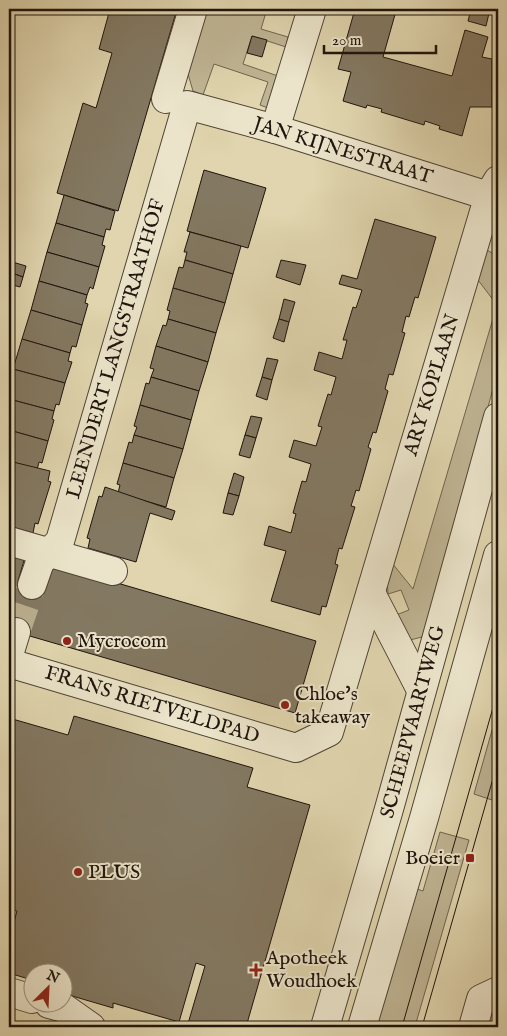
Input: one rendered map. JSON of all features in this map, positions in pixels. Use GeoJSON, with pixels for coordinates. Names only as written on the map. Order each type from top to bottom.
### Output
{"type":"FeatureCollection","features":[{"type":"Feature","properties":{"kind":"street","name":"LEENDERT LANGSTRAATHOF"},"geometry":{"type":"LineString","coordinates":[[32,585],[40,562],[60,541],[177,102],[193,9]]}},
{"type":"Feature","properties":{"kind":"street"},"geometry":{"type":"LineString","coordinates":[[275,129],[312,9]]}},
{"type":"Feature","properties":{"kind":"street","name":"JAN KIJNESTRAAT"},"geometry":{"type":"LineString","coordinates":[[177,102],[495,191]]}},
{"type":"Feature","properties":{"kind":"street","name":"ARY KOPLAAN"},"geometry":{"type":"LineString","coordinates":[[296,748],[329,732],[370,593],[495,191]]}},
{"type":"Feature","properties":{"kind":"street","name":"SCHEEPVAARTWEG"},"geometry":{"type":"LineString","coordinates":[[325,1027],[389,809],[498,417]]}},
{"type":"Feature","properties":{"kind":"street"},"geometry":{"type":"LineString","coordinates":[[9,541],[113,571]]}},
{"type":"Feature","properties":{"kind":"street","name":"SCHEEPVAARTWEG"},"geometry":{"type":"LineString","coordinates":[[362,1027],[424,818],[498,555]]}},
{"type":"Feature","properties":{"kind":"street"},"geometry":{"type":"LineString","coordinates":[[370,593],[421,690]]}},
{"type":"Feature","properties":{"kind":"street","name":"FRANS RIETVELDPAD"},"geometry":{"type":"LineString","coordinates":[[9,663],[296,748]]}},
{"type":"Feature","properties":{"kind":"street"},"geometry":{"type":"LineString","coordinates":[[473,1027],[481,999],[498,991]]}},
{"type":"Feature","properties":{"kind":"street"},"geometry":{"type":"LineString","coordinates":[[9,992],[22,996]]}},
{"type":"Feature","properties":{"kind":"street"},"geometry":{"type":"LineString","coordinates":[[69,1014],[91,1027]]}},
{"type":"Feature","properties":{"kind":"shaded area"},"geometry":{"type":"Polygon","coordinates":[[[206,9],[267,9],[261,29],[288,37],[286,47],[252,36],[243,64],[278,76],[268,108],[260,105],[268,82],[214,64],[203,95],[193,91],[188,74],[206,9]]]}},
{"type":"Feature","properties":{"kind":"shaded area"},"geometry":{"type":"Polygon","coordinates":[[[498,241],[498,370],[426,636],[406,641],[396,615],[409,610],[401,590],[388,594],[387,577],[392,563],[413,589],[497,305],[475,276],[487,250],[492,253],[498,241]]]}},
{"type":"Feature","properties":{"kind":"shaded area"},"geometry":{"type":"Polygon","coordinates":[[[498,709],[498,802],[474,794],[498,709]]]}},
{"type":"Feature","properties":{"kind":"shaded area"},"geometry":{"type":"Polygon","coordinates":[[[440,832],[469,840],[416,1023],[429,1027],[374,1027],[414,888],[423,891],[440,832]]]}},
{"type":"Feature","properties":{"kind":"building"},"geometry":{"type":"Polygon","coordinates":[[[110,9],[177,9],[118,211],[57,193],[83,103],[96,108],[112,53],[99,49],[110,9]]]}},
{"type":"Feature","properties":{"kind":"building"},"geometry":{"type":"Polygon","coordinates":[[[355,9],[396,11],[383,57],[452,76],[465,30],[488,37],[482,57],[492,59],[492,107],[470,107],[462,136],[439,129],[440,126],[425,121],[424,125],[381,112],[382,109],[367,105],[366,108],[343,101],[351,72],[338,69],[355,9]]]}},
{"type":"Feature","properties":{"kind":"building"},"geometry":{"type":"Polygon","coordinates":[[[471,9],[490,9],[486,26],[468,21],[471,9]]]}},
{"type":"Feature","properties":{"kind":"building"},"geometry":{"type":"Polygon","coordinates":[[[252,36],[267,40],[262,57],[247,53],[252,36]]]}},
{"type":"Feature","properties":{"kind":"building"},"geometry":{"type":"Polygon","coordinates":[[[204,170],[266,188],[248,248],[187,231],[204,170]]]}},
{"type":"Feature","properties":{"kind":"building"},"geometry":{"type":"Polygon","coordinates":[[[64,195],[115,211],[110,230],[106,229],[104,237],[56,223],[64,195]]]}},
{"type":"Feature","properties":{"kind":"building"},"geometry":{"type":"Polygon","coordinates":[[[375,219],[436,237],[418,298],[415,297],[409,317],[406,316],[402,332],[405,333],[393,375],[389,374],[385,389],[388,391],[376,433],[373,432],[368,447],[371,449],[359,491],[356,490],[351,506],[355,507],[342,549],[339,548],[335,564],[338,565],[326,607],[322,606],[320,615],[271,601],[286,551],[264,545],[269,526],[291,533],[296,514],[293,513],[302,481],[306,482],[311,464],[289,457],[294,440],[316,446],[322,427],[318,426],[328,394],[331,395],[336,377],[314,370],[319,352],[342,359],[347,340],[343,340],[353,307],[356,308],[362,290],[339,284],[342,275],[357,279],[375,219]]]}},
{"type":"Feature","properties":{"kind":"building"},"geometry":{"type":"Polygon","coordinates":[[[56,223],[104,237],[102,245],[105,246],[99,267],[47,252],[56,223]]]}},
{"type":"Feature","properties":{"kind":"building"},"geometry":{"type":"Polygon","coordinates":[[[190,232],[241,246],[233,274],[185,260],[187,252],[184,252],[190,232]]]}},
{"type":"Feature","properties":{"kind":"building"},"geometry":{"type":"Polygon","coordinates":[[[47,252],[99,267],[93,289],[90,287],[87,295],[39,281],[47,252]]]}},
{"type":"Feature","properties":{"kind":"building"},"geometry":{"type":"Polygon","coordinates":[[[185,260],[233,274],[225,303],[173,288],[179,267],[183,268],[185,260]]]}},
{"type":"Feature","properties":{"kind":"building"},"geometry":{"type":"Polygon","coordinates":[[[281,260],[306,265],[300,285],[276,277],[281,260]]]}},
{"type":"Feature","properties":{"kind":"building"},"geometry":{"type":"Polygon","coordinates":[[[9,261],[26,266],[23,277],[9,272],[9,261]]]}},
{"type":"Feature","properties":{"kind":"building"},"geometry":{"type":"Polygon","coordinates":[[[9,272],[23,277],[20,287],[9,284],[9,272]]]}},
{"type":"Feature","properties":{"kind":"building"},"geometry":{"type":"Polygon","coordinates":[[[39,281],[87,295],[85,303],[88,304],[82,325],[31,310],[39,281]]]}},
{"type":"Feature","properties":{"kind":"building"},"geometry":{"type":"Polygon","coordinates":[[[173,288],[225,303],[216,333],[168,319],[170,311],[167,310],[173,288]]]}},
{"type":"Feature","properties":{"kind":"building"},"geometry":{"type":"Polygon","coordinates":[[[284,299],[295,302],[289,322],[279,319],[284,299]]]}},
{"type":"Feature","properties":{"kind":"building"},"geometry":{"type":"Polygon","coordinates":[[[31,310],[82,325],[76,347],[72,346],[70,353],[22,339],[31,310]]]}},
{"type":"Feature","properties":{"kind":"building"},"geometry":{"type":"Polygon","coordinates":[[[168,319],[216,333],[208,362],[156,346],[163,325],[166,326],[168,319]]]}},
{"type":"Feature","properties":{"kind":"building"},"geometry":{"type":"Polygon","coordinates":[[[279,319],[289,322],[284,342],[273,338],[279,319]]]}},
{"type":"Feature","properties":{"kind":"building"},"geometry":{"type":"Polygon","coordinates":[[[22,339],[70,353],[68,361],[72,362],[65,383],[13,369],[22,339]]]}},
{"type":"Feature","properties":{"kind":"building"},"geometry":{"type":"Polygon","coordinates":[[[156,346],[208,362],[199,391],[151,377],[154,369],[150,368],[156,346]]]}},
{"type":"Feature","properties":{"kind":"building"},"geometry":{"type":"Polygon","coordinates":[[[267,358],[278,360],[272,380],[262,377],[267,358]]]}},
{"type":"Feature","properties":{"kind":"building"},"geometry":{"type":"Polygon","coordinates":[[[13,369],[65,383],[59,405],[56,404],[54,411],[9,399],[9,385],[13,369]]]}},
{"type":"Feature","properties":{"kind":"building"},"geometry":{"type":"Polygon","coordinates":[[[151,377],[199,391],[191,420],[140,405],[146,383],[149,384],[151,377]]]}},
{"type":"Feature","properties":{"kind":"building"},"geometry":{"type":"Polygon","coordinates":[[[262,377],[272,380],[267,400],[256,396],[262,377]]]}},
{"type":"Feature","properties":{"kind":"building"},"geometry":{"type":"Polygon","coordinates":[[[9,399],[54,411],[52,419],[54,420],[48,441],[9,430],[9,399]]]}},
{"type":"Feature","properties":{"kind":"building"},"geometry":{"type":"Polygon","coordinates":[[[140,405],[191,420],[183,449],[134,435],[137,427],[134,426],[140,405]]]}},
{"type":"Feature","properties":{"kind":"building"},"geometry":{"type":"Polygon","coordinates":[[[251,416],[262,418],[256,438],[245,435],[251,416]]]}},
{"type":"Feature","properties":{"kind":"building"},"geometry":{"type":"Polygon","coordinates":[[[9,430],[48,441],[42,463],[39,462],[37,470],[9,461],[9,430]]]}},
{"type":"Feature","properties":{"kind":"building"},"geometry":{"type":"Polygon","coordinates":[[[134,435],[183,449],[174,478],[123,463],[129,442],[132,443],[134,435]]]}},
{"type":"Feature","properties":{"kind":"building"},"geometry":{"type":"Polygon","coordinates":[[[245,435],[256,438],[250,458],[239,455],[245,435]]]}},
{"type":"Feature","properties":{"kind":"building"},"geometry":{"type":"Polygon","coordinates":[[[9,461],[50,471],[48,481],[51,482],[38,524],[35,523],[33,533],[9,526],[9,461]]]}},
{"type":"Feature","properties":{"kind":"building"},"geometry":{"type":"Polygon","coordinates":[[[123,463],[174,478],[166,507],[118,493],[120,485],[117,484],[123,463]]]}},
{"type":"Feature","properties":{"kind":"building"},"geometry":{"type":"Polygon","coordinates":[[[234,473],[244,477],[239,496],[228,493],[234,473]]]}},
{"type":"Feature","properties":{"kind":"building"},"geometry":{"type":"Polygon","coordinates":[[[105,487],[175,511],[172,520],[150,513],[136,562],[88,548],[90,539],[87,538],[99,496],[102,497],[105,487]]]}},
{"type":"Feature","properties":{"kind":"building"},"geometry":{"type":"Polygon","coordinates":[[[228,493],[239,496],[233,515],[223,513],[228,493]]]}},
{"type":"Feature","properties":{"kind":"building"},"geometry":{"type":"Polygon","coordinates":[[[9,552],[25,557],[18,581],[44,589],[49,571],[59,566],[316,641],[295,713],[9,630],[9,552]]]}},
{"type":"Feature","properties":{"kind":"building"},"geometry":{"type":"Polygon","coordinates":[[[74,716],[253,768],[247,787],[310,805],[246,1027],[187,1027],[205,966],[196,963],[179,1022],[113,1003],[113,1008],[72,996],[72,964],[22,964],[22,977],[9,973],[9,940],[17,911],[9,909],[9,718],[68,735],[74,716]]]}},
{"type":"Feature","properties":{"kind":"tunnel"},"geometry":{"type":"LineString","coordinates":[[16,632],[32,585]]}},
{"type":"Feature","properties":{"kind":"tram line"},"geometry":{"type":"LineString","coordinates":[[402,1027],[498,690]]}},
{"type":"Feature","properties":{"kind":"tram line"},"geometry":{"type":"LineString","coordinates":[[422,1027],[498,761]]}},
{"type":"Feature","properties":{"kind":"place","name":"Mycrocom"},"geometry":{"type":"Point","coordinates":[67,641]}},
{"type":"Feature","properties":{"kind":"place","name":"Chloe's takeaway"},"geometry":{"type":"Point","coordinates":[285,705]}},
{"type":"Feature","properties":{"kind":"place","name":"Boeier"},"geometry":{"type":"Point","coordinates":[470,858]}},
{"type":"Feature","properties":{"kind":"place","name":"PLUS"},"geometry":{"type":"Point","coordinates":[78,872]}},
{"type":"Feature","properties":{"kind":"place","name":"Apotheek Woudhoek"},"geometry":{"type":"Point","coordinates":[256,970]}}]}
